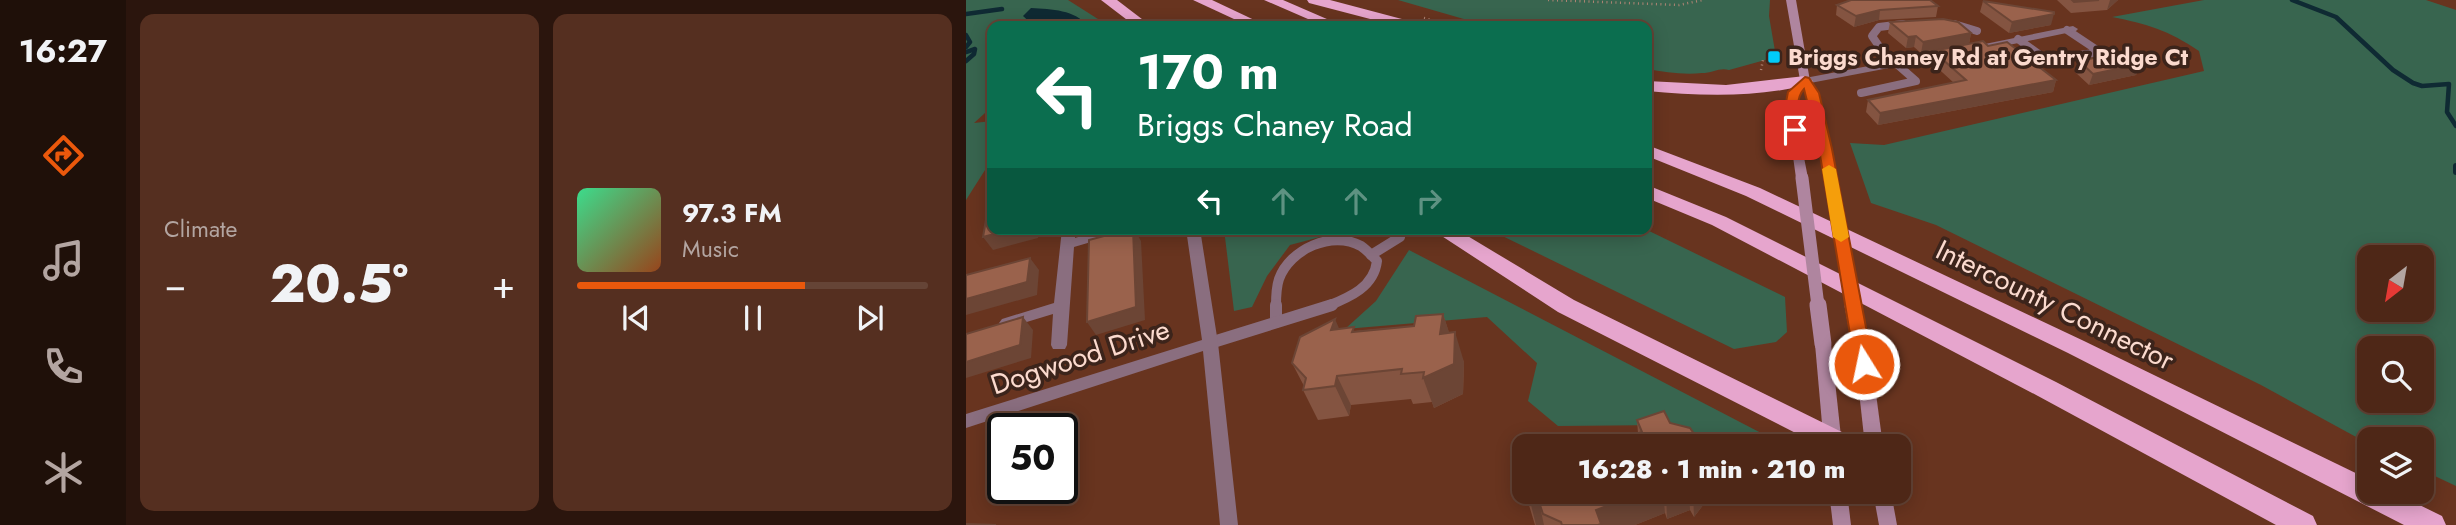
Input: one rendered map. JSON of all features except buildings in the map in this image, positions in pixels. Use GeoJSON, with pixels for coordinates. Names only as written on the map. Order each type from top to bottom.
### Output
{"type":"FeatureCollection","features":[{"type":"Feature","properties":{"kind":"highway"},"geometry":{"type":"LineString","coordinates":[[1108,0],[1137,21]]}},
{"type":"Feature","properties":{"kind":"highway"},"geometry":{"type":"LineString","coordinates":[[1199,0],[1248,21]]}},
{"type":"Feature","properties":{"kind":"highway"},"geometry":{"type":"LineString","coordinates":[[1272,0],[1324,21]]}},
{"type":"Feature","properties":{"kind":"highway"},"geometry":{"type":"LineString","coordinates":[[1314,0],[1393,21]]}},
{"type":"Feature","properties":{"kind":"highway"},"geometry":{"type":"LineString","coordinates":[[1652,86],[1731,91],[1768,89],[1805,81]]}},
{"type":"Feature","properties":{"kind":"highway","name":"Intercounty Connector"},"geometry":{"type":"LineString","coordinates":[[1652,152],[1753,192],[2076,347],[2432,525]]}},
{"type":"Feature","properties":{"kind":"highway"},"geometry":{"type":"LineString","coordinates":[[1652,193],[1719,221],[2047,388],[2303,525]]}},
{"type":"Feature","properties":{"kind":"highway"},"geometry":{"type":"LineString","coordinates":[[1451,235],[1566,306],[1817,434]]}},
{"type":"Feature","properties":{"kind":"main road"},"geometry":{"type":"LineString","coordinates":[[1791,0],[1805,81],[1813,93],[1833,192],[1864,364],[1873,434]]}},
{"type":"Feature","properties":{"kind":"main road"},"geometry":{"type":"LineString","coordinates":[[1805,81],[1794,92],[1791,107],[1836,434]]}},
{"type":"Feature","properties":{"kind":"main road"},"geometry":{"type":"LineString","coordinates":[[1839,504],[1842,525]]}},
{"type":"Feature","properties":{"kind":"main road"},"geometry":{"type":"LineString","coordinates":[[1884,504],[1888,525]]}},
{"type":"Feature","properties":{"kind":"street"},"geometry":{"type":"LineString","coordinates":[[1805,81],[2070,30]]}},
{"type":"Feature","properties":{"kind":"street"},"geometry":{"type":"LineString","coordinates":[[1195,235],[1210,343],[1229,525]]}},
{"type":"Feature","properties":{"kind":"street"},"geometry":{"type":"LineString","coordinates":[[1059,345],[1060,306],[1069,237]]}},
{"type":"Feature","properties":{"kind":"street"},"geometry":{"type":"LineString","coordinates":[[990,328],[1060,306]]}},
{"type":"Feature","properties":{"kind":"street","name":"Dogwood Drive"},"geometry":{"type":"LineString","coordinates":[[966,421],[1210,343]]}},
{"type":"Feature","properties":{"kind":"lane"},"geometry":{"type":"LineString","coordinates":[[1861,93],[1916,81],[1875,43],[1872,36],[1880,27],[1918,23]]}},
{"type":"Feature","properties":{"kind":"lane"},"geometry":{"type":"LineString","coordinates":[[1941,23],[1977,31]]}},
{"type":"Feature","properties":{"kind":"lane"},"geometry":{"type":"LineString","coordinates":[[2018,39],[2047,60],[2100,51],[2070,30]]}},
{"type":"Feature","properties":{"kind":"lane"},"geometry":{"type":"LineString","coordinates":[[1371,255],[1400,237]]}},
{"type":"Feature","properties":{"kind":"lane"},"geometry":{"type":"LineString","coordinates":[[1210,343],[1339,303],[1360,291],[1376,275],[1377,261],[1361,245],[1340,241],[1318,244],[1291,257],[1278,280],[1276,322]]}},
{"type":"Feature","properties":{"kind":"path"},"geometry":{"type":"LineString","coordinates":[[1548,0],[1679,5],[1703,0]]}},
{"type":"Feature","properties":{"kind":"green space"},"geometry":{"type":"Polygon","coordinates":[[[966,0],[1068,0],[1101,21],[987,21],[987,113],[974,123],[987,122],[987,167],[966,200],[966,0]]]}},
{"type":"Feature","properties":{"kind":"green space"},"geometry":{"type":"Polygon","coordinates":[[[1398,0],[1770,0],[1769,16],[1776,57],[1729,70],[1706,73],[1661,71],[1652,70],[1652,21],[1471,21],[1398,0]]]}},
{"type":"Feature","properties":{"kind":"green space"},"geometry":{"type":"Polygon","coordinates":[[[2204,0],[2426,0],[2456,10],[2456,486],[2434,476],[2434,427],[2357,427],[2357,437],[2261,385],[1936,225],[1871,203],[1850,143],[1884,145],[2204,71],[2199,51],[2177,38],[2136,22],[2112,17],[2204,0]]]}},
{"type":"Feature","properties":{"kind":"green space"},"geometry":{"type":"Polygon","coordinates":[[[1652,232],[1785,297],[1787,332],[1776,342],[1734,349],[1500,235],[1652,235],[1652,232]]]}},
{"type":"Feature","properties":{"kind":"green space"},"geometry":{"type":"Polygon","coordinates":[[[1225,235],[1328,235],[1290,245],[1267,276],[1252,307],[1234,311],[1225,235]]]}},
{"type":"Feature","properties":{"kind":"green space"},"geometry":{"type":"Polygon","coordinates":[[[1409,250],[1763,434],[1686,434],[1664,425],[1558,426],[1528,401],[1537,363],[1487,317],[1345,329],[1376,301],[1409,250]]]}},
{"type":"Feature","properties":{"kind":"water"},"geometry":{"type":"Polygon","coordinates":[[[1031,8],[1055,10],[1083,21],[1028,21],[1023,16],[1031,8]]]}},
{"type":"Feature","properties":{"kind":"waterway"},"geometry":{"type":"LineString","coordinates":[[2292,0],[2336,17],[2393,70],[2413,83],[2422,86],[2449,84],[2447,112],[2456,126]]}},
{"type":"Feature","properties":{"kind":"waterway"},"geometry":{"type":"LineString","coordinates":[[966,14],[1002,9]]}},
{"type":"Feature","properties":{"kind":"waterway"},"geometry":{"type":"LineString","coordinates":[[966,35],[970,42],[966,47]]}},
{"type":"Feature","properties":{"kind":"waterway"},"geometry":{"type":"LineString","coordinates":[[966,52],[975,49],[974,54],[966,61]]}},
{"type":"Feature","properties":{"kind":"waterway"},"geometry":{"type":"LineString","coordinates":[[2456,166],[2456,172]]}},
{"type":"Feature","properties":{"kind":"slow traffic"},"geometry":{"type":"LineString","coordinates":[[1829,169],[1841,237]]}},
{"type":"Feature","properties":{"kind":"place","name":"Briggs Chaney Rd at Gentry Ridge Ct"},"geometry":{"type":"Point","coordinates":[1774,57]}},
{"type":"Feature","properties":{"kind":"route"},"geometry":{"type":"LineString","coordinates":[[1795,130],[1791,107],[1794,92],[1805,81],[1813,93],[1825,149],[1864,364]]}}]}
